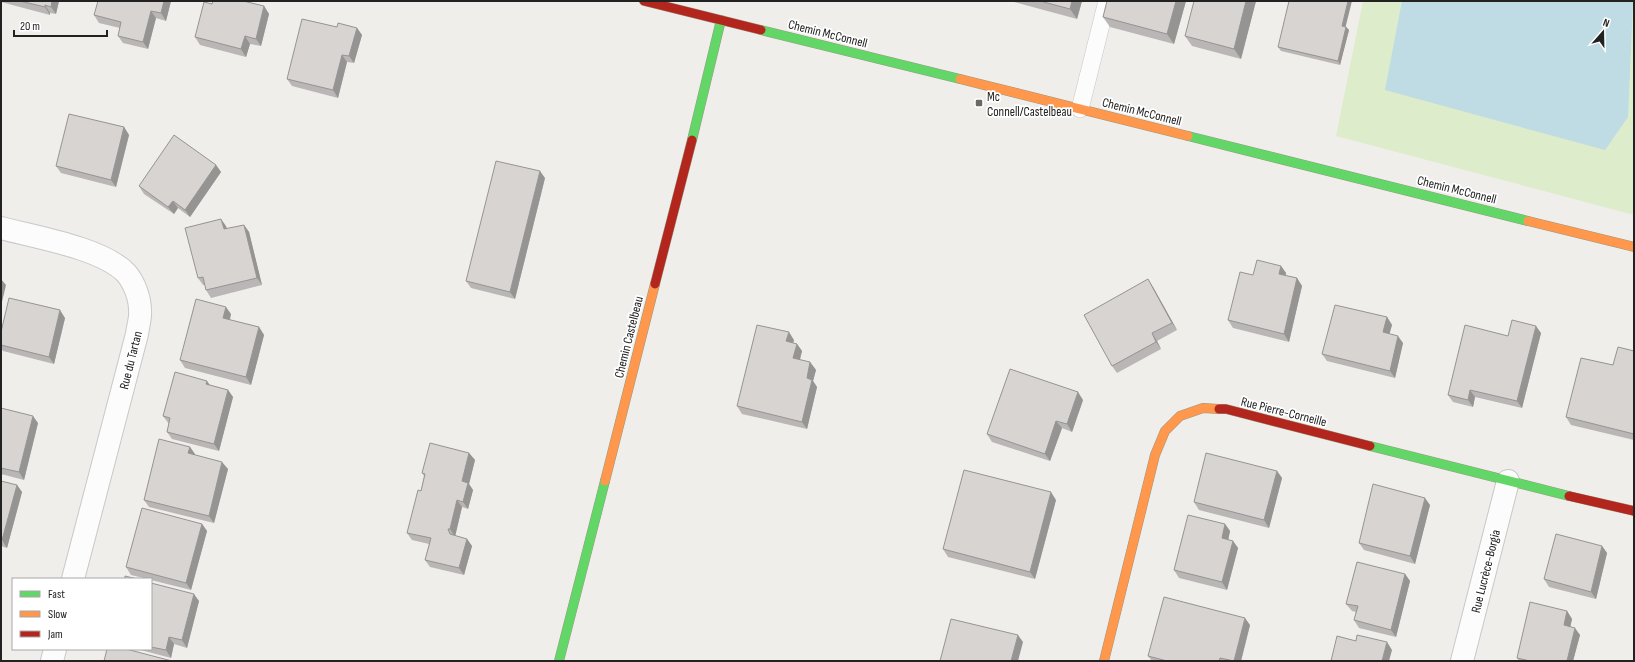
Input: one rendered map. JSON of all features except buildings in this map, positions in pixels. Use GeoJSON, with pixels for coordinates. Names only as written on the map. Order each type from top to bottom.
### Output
{"type":"FeatureCollection","features":[{"type":"Feature","properties":{"kind":"street","name":"Chemin McConnell"},"geometry":{"type":"LineString","coordinates":[[644,1],[1634,247]]}},
{"type":"Feature","properties":{"kind":"street","name":"Chemin Castelbeau"},"geometry":{"type":"LineString","coordinates":[[559,661],[713,58],[721,20]]}},
{"type":"Feature","properties":{"kind":"street","name":"Rue du Tartan"},"geometry":{"type":"LineString","coordinates":[[1,228],[80,249],[110,261],[126,274],[136,290],[140,309],[137,334],[73,578]]}},
{"type":"Feature","properties":{"kind":"street","name":"Rue Pierre-Corneille"},"geometry":{"type":"LineString","coordinates":[[1104,661],[1155,455],[1165,431],[1180,416],[1203,408],[1226,409],[1508,481],[1634,511]]}},
{"type":"Feature","properties":{"kind":"street","name":"Rue Lucrèce-Borgia"},"geometry":{"type":"LineString","coordinates":[[1462,661],[1508,481]]}},
{"type":"Feature","properties":{"kind":"street"},"geometry":{"type":"LineString","coordinates":[[52,661],[55,650]]}},
{"type":"Feature","properties":{"kind":"lane"},"geometry":{"type":"LineString","coordinates":[[1080,109],[1107,1]]}},
{"type":"Feature","properties":{"kind":"green space"},"geometry":{"type":"Polygon","coordinates":[[[1363,1],[1634,1],[1634,215],[1336,136],[1363,1]]]}},
{"type":"Feature","properties":{"kind":"water"},"geometry":{"type":"Polygon","coordinates":[[[1402,1],[1633,1],[1628,117],[1605,150],[1385,90],[1402,1]]]}},
{"type":"Feature","properties":{"kind":"traffic: fast"},"geometry":{"type":"LineString","coordinates":[[692,140],[721,20]]}},
{"type":"Feature","properties":{"kind":"traffic: fast"},"geometry":{"type":"LineString","coordinates":[[761,30],[960,79]]}},
{"type":"Feature","properties":{"kind":"traffic: fast"},"geometry":{"type":"LineString","coordinates":[[1188,136],[1528,221]]}},
{"type":"Feature","properties":{"kind":"traffic: fast"},"geometry":{"type":"LineString","coordinates":[[1370,446],[1569,496]]}},
{"type":"Feature","properties":{"kind":"traffic: fast"},"geometry":{"type":"LineString","coordinates":[[559,661],[605,481]]}},
{"type":"Feature","properties":{"kind":"traffic: slow"},"geometry":{"type":"LineString","coordinates":[[960,79],[1188,136]]}},
{"type":"Feature","properties":{"kind":"traffic: slow"},"geometry":{"type":"LineString","coordinates":[[1528,221],[1634,247]]}},
{"type":"Feature","properties":{"kind":"traffic: slow"},"geometry":{"type":"LineString","coordinates":[[605,481],[655,284]]}},
{"type":"Feature","properties":{"kind":"traffic: slow"},"geometry":{"type":"LineString","coordinates":[[1104,661],[1155,455],[1165,431],[1180,416],[1203,408],[1219,409]]}},
{"type":"Feature","properties":{"kind":"traffic: jam"},"geometry":{"type":"LineString","coordinates":[[644,1],[761,30]]}},
{"type":"Feature","properties":{"kind":"traffic: jam"},"geometry":{"type":"LineString","coordinates":[[655,284],[692,140]]}},
{"type":"Feature","properties":{"kind":"traffic: jam"},"geometry":{"type":"LineString","coordinates":[[1219,409],[1226,409],[1370,446]]}},
{"type":"Feature","properties":{"kind":"traffic: jam"},"geometry":{"type":"LineString","coordinates":[[1569,496],[1634,511]]}},
{"type":"Feature","properties":{"kind":"place","name":"Mc Connell/Castelbeau"},"geometry":{"type":"Point","coordinates":[979,103]}}]}
